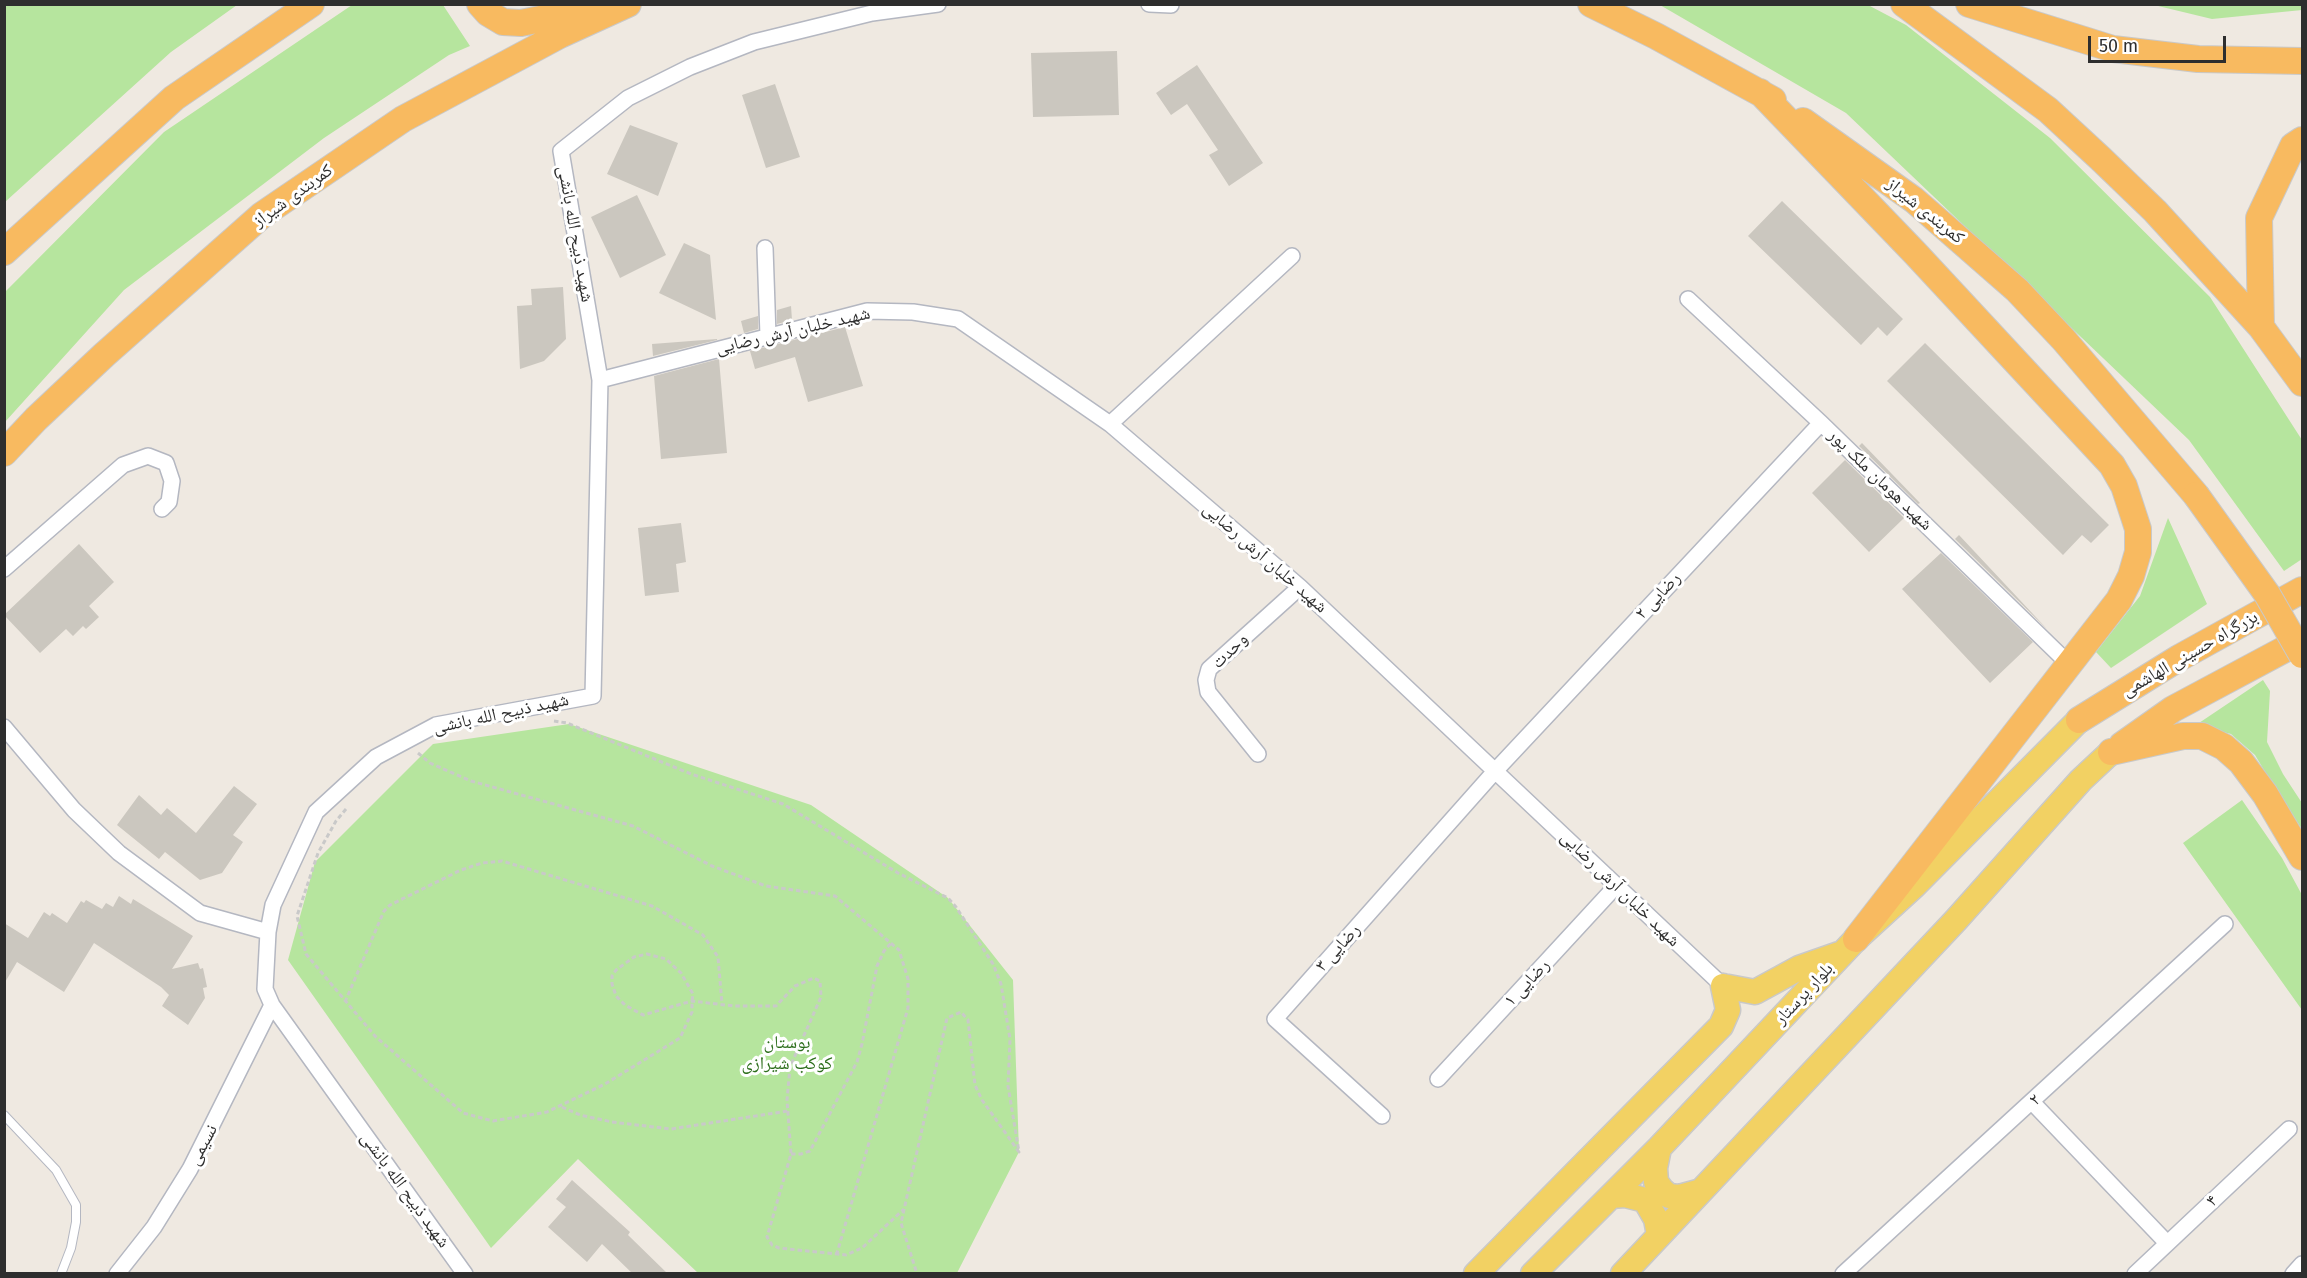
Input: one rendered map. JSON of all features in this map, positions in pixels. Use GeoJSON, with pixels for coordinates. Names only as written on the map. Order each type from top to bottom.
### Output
{"type":"FeatureCollection","features":[{"type":"Feature","properties":{"kind":"highway"},"geometry":{"type":"LineString","coordinates":[[4,252],[174,98],[311,4]]}},
{"type":"Feature","properties":{"kind":"highway"},"geometry":{"type":"LineString","coordinates":[[480,4],[488,13],[504,22],[521,23],[604,4]]}},
{"type":"Feature","properties":{"kind":"highway","name":"کمربندی شیراز"},"geometry":{"type":"LineString","coordinates":[[4,453],[36,419],[104,355],[262,215],[403,119],[560,35],[628,4]]}},
{"type":"Feature","properties":{"kind":"highway","name":"کمربندی شیراز"},"geometry":{"type":"LineString","coordinates":[[1591,4],[1760,92],[1914,200],[2017,290],[2064,340],[2196,495],[2267,594],[2302,655]]}},
{"type":"Feature","properties":{"kind":"highway"},"geometry":{"type":"LineString","coordinates":[[1904,4],[2048,110],[2155,211],[2261,327],[2302,383]]}},
{"type":"Feature","properties":{"kind":"highway"},"geometry":{"type":"LineString","coordinates":[[1969,4],[2113,49],[2198,58],[2302,61]]}},
{"type":"Feature","properties":{"kind":"highway"},"geometry":{"type":"LineString","coordinates":[[1760,92],[1947,286],[2112,465],[2124,486],[2138,530],[2138,552],[2131,576],[2119,600],[1849,946]]}},
{"type":"Feature","properties":{"kind":"highway"},"geometry":{"type":"LineString","coordinates":[[2261,327],[2259,218],[2293,146],[2302,140]]}},
{"type":"Feature","properties":{"kind":"highway","name":"بزرگراه حسینی الهاشمی"},"geometry":{"type":"LineString","coordinates":[[2079,720],[2179,658],[2302,590]]}},
{"type":"Feature","properties":{"kind":"highway"},"geometry":{"type":"LineString","coordinates":[[2111,752],[2173,709],[2302,640]]}},
{"type":"Feature","properties":{"kind":"highway"},"geometry":{"type":"LineString","coordinates":[[2111,752],[2183,736],[2202,736],[2224,747],[2241,762],[2265,795],[2302,857]]}},
{"type":"Feature","properties":{"kind":"main road","name":"بلوار پرستار"},"geometry":{"type":"LineString","coordinates":[[1533,1274],[1659,1148],[1849,946],[1914,886],[2079,720]]}},
{"type":"Feature","properties":{"kind":"main road"},"geometry":{"type":"LineString","coordinates":[[1623,1274],[1956,920],[2081,780],[2111,752]]}},
{"type":"Feature","properties":{"kind":"main road"},"geometry":{"type":"LineString","coordinates":[[1476,1274],[1590,1156],[1721,1026],[1728,1010],[1723,986],[1755,992],[1799,968],[1849,946]]}},
{"type":"Feature","properties":{"kind":"main road"},"geometry":{"type":"LineString","coordinates":[[1659,1148],[1655,1168],[1656,1182],[1662,1190],[1669,1196],[1679,1197],[1701,1191]]}},
{"type":"Feature","properties":{"kind":"main road"},"geometry":{"type":"LineString","coordinates":[[1611,1196],[1625,1195],[1645,1200],[1656,1218],[1659,1235]]}},
{"type":"Feature","properties":{"kind":"street","name":"شهید ذبیح الله بانشی"},"geometry":{"type":"LineString","coordinates":[[465,1274],[272,1005],[265,989],[268,932],[273,905],[316,812],[376,757],[436,725],[594,696],[600,380],[561,151],[628,98],[690,67],[754,42],[872,13],[938,4]]}},
{"type":"Feature","properties":{"kind":"street"},"geometry":{"type":"LineString","coordinates":[[1149,4],[1171,5]]}},
{"type":"Feature","properties":{"kind":"street"},"geometry":{"type":"LineString","coordinates":[[765,248],[768,336]]}},
{"type":"Feature","properties":{"kind":"street"},"geometry":{"type":"LineString","coordinates":[[1110,424],[1292,256]]}},
{"type":"Feature","properties":{"kind":"street","name":"شهید هومان ملک پور"},"geometry":{"type":"LineString","coordinates":[[1688,299],[1821,423],[2069,664]]}},
{"type":"Feature","properties":{"kind":"street","name":"شهید خلبان آرش رضایی"},"geometry":{"type":"LineString","coordinates":[[600,380],[867,311],[913,312],[958,319],[1110,424],[1299,587],[1723,986]]}},
{"type":"Feature","properties":{"kind":"street","name":"رضایی ۲"},"geometry":{"type":"LineString","coordinates":[[1496,770],[1821,423]]}},
{"type":"Feature","properties":{"kind":"street"},"geometry":{"type":"LineString","coordinates":[[4,568],[123,465],[148,456],[166,463],[172,481],[169,502],[162,509]]}},
{"type":"Feature","properties":{"kind":"street","name":"وحدت"},"geometry":{"type":"LineString","coordinates":[[1258,754],[1208,692],[1206,680],[1209,669],[1299,587]]}},
{"type":"Feature","properties":{"kind":"street"},"geometry":{"type":"LineString","coordinates":[[4,727],[74,810],[119,853],[200,914],[268,932]]}},
{"type":"Feature","properties":{"kind":"street","name":"رضایی ۳"},"geometry":{"type":"LineString","coordinates":[[1382,1116],[1275,1019],[1496,770]]}},
{"type":"Feature","properties":{"kind":"street","name":"رضایی ۱"},"geometry":{"type":"LineString","coordinates":[[1438,1079],[1616,886]]}},
{"type":"Feature","properties":{"kind":"street","name":"۲"},"geometry":{"type":"LineString","coordinates":[[1843,1274],[2225,924]]}},
{"type":"Feature","properties":{"kind":"street","name":"نسیمی"},"geometry":{"type":"LineString","coordinates":[[117,1274],[154,1227],[190,1169],[230,1094],[272,1005]]}},
{"type":"Feature","properties":{"kind":"street"},"geometry":{"type":"LineString","coordinates":[[2032,1102],[2168,1243]]}},
{"type":"Feature","properties":{"kind":"street","name":"۴"},"geometry":{"type":"LineString","coordinates":[[2135,1274],[2289,1129]]}},
{"type":"Feature","properties":{"kind":"street"},"geometry":{"type":"LineString","coordinates":[[2293,1274],[2302,1264]]}},
{"type":"Feature","properties":{"kind":"lane"},"geometry":{"type":"LineString","coordinates":[[4,1115],[56,1170],[76,1205],[76,1221],[71,1248],[61,1274]]}},
{"type":"Feature","properties":{"kind":"path"},"geometry":{"type":"LineString","coordinates":[[542,722],[567,723],[691,774],[783,804],[898,873],[948,898],[956,907],[993,964],[1001,984],[1010,1040],[1008,1086],[1019,1152],[982,1100],[975,1085],[968,1020],[961,1012],[947,1018],[901,1223],[916,1274]]}},
{"type":"Feature","properties":{"kind":"path"},"geometry":{"type":"LineString","coordinates":[[409,756],[424,748]]}},
{"type":"Feature","properties":{"kind":"path"},"geometry":{"type":"LineString","coordinates":[[417,752],[430,763],[471,781],[633,826],[712,866],[766,885],[836,896],[899,950],[905,965],[909,992],[908,1008],[837,1253]]}},
{"type":"Feature","properties":{"kind":"path"},"geometry":{"type":"LineString","coordinates":[[350,805],[336,822],[318,853],[297,916],[306,954],[375,1036],[462,1113],[477,1118],[509,1120],[562,1107],[605,1084],[680,1038],[692,1012],[692,1001],[693,994],[681,972],[666,959],[647,954],[634,957],[622,964],[612,976],[616,996],[625,1005],[644,1015],[692,1001],[776,1006],[795,986],[806,979],[814,978],[820,981],[821,998],[790,1067],[788,1111],[791,1154],[766,1237],[772,1245],[780,1248],[846,1255],[862,1248],[904,1209]]}},
{"type":"Feature","properties":{"kind":"path"},"geometry":{"type":"LineString","coordinates":[[345,1002],[384,911],[390,904],[461,870],[482,863],[501,861],[652,906],[704,935],[718,957],[723,1004]]}},
{"type":"Feature","properties":{"kind":"path"},"geometry":{"type":"LineString","coordinates":[[791,1154],[810,1151],[856,1062],[862,1044],[877,966],[892,942]]}},
{"type":"Feature","properties":{"kind":"path"},"geometry":{"type":"LineString","coordinates":[[562,1107],[580,1115],[612,1122],[671,1129],[788,1111]]}},
{"type":"Feature","properties":{"kind":"green space"},"geometry":{"type":"Polygon","coordinates":[[[5,4],[237,5],[171,52],[5,202],[5,4]]]}},
{"type":"Feature","properties":{"kind":"green space"},"geometry":{"type":"Polygon","coordinates":[[[2302,4],[2302,10],[2212,19],[2154,5],[2302,4]]]}},
{"type":"Feature","properties":{"kind":"green space"},"geometry":{"type":"Polygon","coordinates":[[[352,5],[443,5],[470,46],[449,55],[324,138],[124,290],[5,422],[5,292],[164,132],[352,5]]]}},
{"type":"Feature","properties":{"kind":"green space"},"geometry":{"type":"Polygon","coordinates":[[[1660,5],[1868,5],[1906,25],[2050,138],[2210,297],[2302,440],[2302,559],[2284,571],[2189,440],[1846,113],[1660,5]]]}},
{"type":"Feature","properties":{"kind":"green space"},"geometry":{"type":"Polygon","coordinates":[[[2168,518],[2207,604],[2111,668],[2096,652],[2140,596],[2168,518]]]}},
{"type":"Feature","properties":{"kind":"green space"},"geometry":{"type":"Polygon","coordinates":[[[2263,680],[2270,691],[2267,742],[2283,774],[2302,803],[2302,829],[2255,755],[2231,734],[2196,725],[2263,680]]]}},
{"type":"Feature","properties":{"kind":"green space","name":"بوستان کوکب شیرازی"},"geometry":{"type":"Polygon","coordinates":[[[569,724],[811,805],[948,898],[1013,980],[1019,1152],[957,1273],[698,1273],[578,1159],[491,1248],[288,960],[315,862],[433,744],[569,724]]]}},
{"type":"Feature","properties":{"kind":"green space"},"geometry":{"type":"Polygon","coordinates":[[[2242,800],[2282,858],[2302,895],[2302,1010],[2183,843],[2242,800]]]}},
{"type":"Feature","properties":{"kind":"building"},"geometry":{"type":"Polygon","coordinates":[[[1117,51],[1119,115],[1033,117],[1031,53],[1117,51]]]}},
{"type":"Feature","properties":{"kind":"building"},"geometry":{"type":"Polygon","coordinates":[[[1197,65],[1263,163],[1229,186],[1209,155],[1218,150],[1187,104],[1171,115],[1156,93],[1197,65]]]}},
{"type":"Feature","properties":{"kind":"building"},"geometry":{"type":"Polygon","coordinates":[[[775,84],[800,157],[766,168],[742,95],[775,84]]]}},
{"type":"Feature","properties":{"kind":"building"},"geometry":{"type":"Polygon","coordinates":[[[630,125],[678,143],[658,196],[607,174],[630,125]]]}},
{"type":"Feature","properties":{"kind":"building"},"geometry":{"type":"Polygon","coordinates":[[[637,195],[666,255],[620,278],[591,217],[637,195]]]}},
{"type":"Feature","properties":{"kind":"building"},"geometry":{"type":"Polygon","coordinates":[[[1782,201],[1903,319],[1887,336],[1878,327],[1861,345],[1748,236],[1782,201]]]}},
{"type":"Feature","properties":{"kind":"building"},"geometry":{"type":"Polygon","coordinates":[[[684,243],[710,255],[716,320],[659,293],[684,243]]]}},
{"type":"Feature","properties":{"kind":"building"},"geometry":{"type":"Polygon","coordinates":[[[563,287],[566,339],[544,361],[520,369],[517,306],[532,305],[531,289],[563,287]]]}},
{"type":"Feature","properties":{"kind":"building"},"geometry":{"type":"Polygon","coordinates":[[[791,306],[792,320],[777,324],[777,310],[791,306]]]}},
{"type":"Feature","properties":{"kind":"building"},"geometry":{"type":"Polygon","coordinates":[[[758,316],[758,329],[744,333],[741,321],[758,316]]]}},
{"type":"Feature","properties":{"kind":"building"},"geometry":{"type":"Polygon","coordinates":[[[845,327],[863,386],[808,402],[795,357],[755,369],[750,351],[845,327]]]}},
{"type":"Feature","properties":{"kind":"building"},"geometry":{"type":"Polygon","coordinates":[[[717,340],[653,356],[652,344],[717,340]]]}},
{"type":"Feature","properties":{"kind":"building"},"geometry":{"type":"Polygon","coordinates":[[[1925,343],[2109,525],[2091,543],[2082,535],[2063,555],[1887,381],[1925,343]]]}},
{"type":"Feature","properties":{"kind":"building"},"geometry":{"type":"Polygon","coordinates":[[[719,359],[727,453],[661,459],[654,376],[719,359]]]}},
{"type":"Feature","properties":{"kind":"building"},"geometry":{"type":"Polygon","coordinates":[[[1862,443],[1920,503],[1918,504],[1859,446],[1862,443]]]}},
{"type":"Feature","properties":{"kind":"building"},"geometry":{"type":"Polygon","coordinates":[[[1845,460],[1904,518],[1869,552],[1812,493],[1845,460]]]}},
{"type":"Feature","properties":{"kind":"building"},"geometry":{"type":"Polygon","coordinates":[[[681,523],[686,562],[676,564],[679,592],[645,596],[638,528],[681,523]]]}},
{"type":"Feature","properties":{"kind":"building"},"geometry":{"type":"Polygon","coordinates":[[[1959,535],[2047,629],[1955,539],[1959,535]]]}},
{"type":"Feature","properties":{"kind":"building"},"geometry":{"type":"Polygon","coordinates":[[[79,544],[114,582],[89,606],[99,617],[86,629],[83,626],[73,636],[66,629],[40,653],[4,615],[79,544]]]}},
{"type":"Feature","properties":{"kind":"building"},"geometry":{"type":"Polygon","coordinates":[[[1941,553],[2033,642],[1990,683],[1902,589],[1941,553]]]}},
{"type":"Feature","properties":{"kind":"building"},"geometry":{"type":"Polygon","coordinates":[[[234,786],[257,804],[233,835],[243,842],[222,873],[200,880],[165,852],[159,859],[117,825],[139,795],[161,815],[167,808],[196,833],[234,786]]]}},
{"type":"Feature","properties":{"kind":"building"},"geometry":{"type":"Polygon","coordinates":[[[119,896],[131,904],[133,899],[193,936],[172,969],[198,963],[200,969],[203,968],[207,987],[203,988],[205,998],[188,1025],[162,1006],[169,995],[161,987],[94,943],[64,992],[17,962],[4,984],[4,923],[28,938],[44,912],[50,916],[52,913],[67,923],[81,901],[84,903],[86,900],[102,909],[106,903],[113,907],[119,896]]]}},
{"type":"Feature","properties":{"kind":"building"},"geometry":{"type":"Polygon","coordinates":[[[572,1180],[630,1232],[628,1235],[668,1274],[633,1274],[602,1244],[587,1262],[548,1227],[566,1207],[556,1199],[572,1180]]]}}]}
